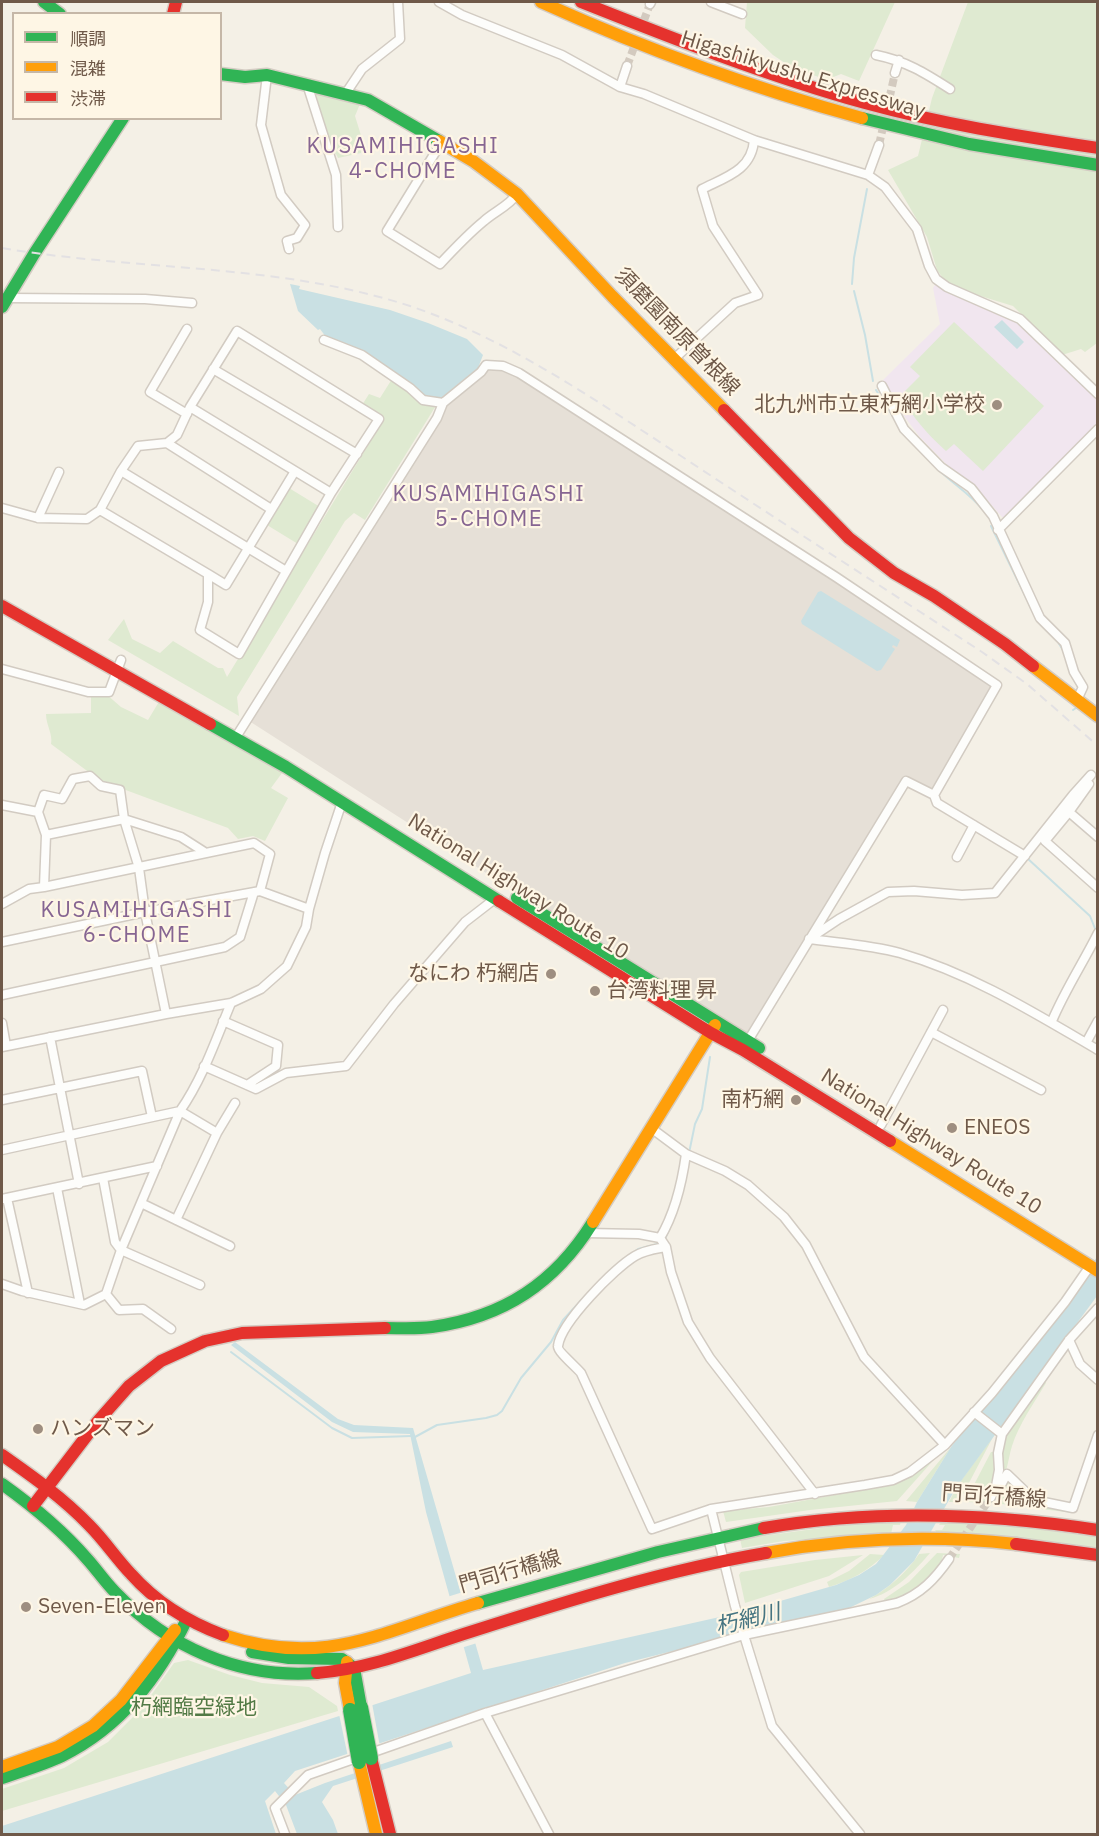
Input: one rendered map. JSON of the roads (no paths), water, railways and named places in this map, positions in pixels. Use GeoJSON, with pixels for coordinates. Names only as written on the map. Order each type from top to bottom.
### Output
{"type":"FeatureCollection","features":[{"type":"Feature","properties":{"kind":"main road"},"geometry":{"type":"LineString","coordinates":[[44,2],[57,12]]}},
{"type":"Feature","properties":{"kind":"main road","name":"Higashikyushu Expressway"},"geometry":{"type":"LineString","coordinates":[[541,2],[654,51],[738,82],[832,110],[929,136],[1098,165]]}},
{"type":"Feature","properties":{"kind":"main road","name":"Higashikyushu Expressway"},"geometry":{"type":"LineString","coordinates":[[581,2],[739,63],[836,94],[933,119],[1024,137],[1098,148]]}},
{"type":"Feature","properties":{"kind":"main road","name":"須磨園南原曽根線"},"geometry":{"type":"LineString","coordinates":[[222,74],[245,77],[267,75],[307,83],[368,100],[473,160],[517,194],[612,296],[849,538],[894,573],[934,596],[1005,644],[1098,716]]}},
{"type":"Feature","properties":{"kind":"main road"},"geometry":{"type":"LineString","coordinates":[[4,302],[122,120]]}},
{"type":"Feature","properties":{"kind":"main road","name":"National Highway Route 10"},"geometry":{"type":"LineString","coordinates":[[2,596],[238,732],[714,1027]]}},
{"type":"Feature","properties":{"kind":"main road","name":"National Highway Route 10"},"geometry":{"type":"LineString","coordinates":[[2,606],[119,665]]}},
{"type":"Feature","properties":{"kind":"main road","name":"National Highway Route 10"},"geometry":{"type":"LineString","coordinates":[[238,732],[342,802],[496,898],[881,1125],[1095,1263]]}},
{"type":"Feature","properties":{"kind":"main road"},"geometry":{"type":"LineString","coordinates":[[33,1506],[98,1421],[129,1386],[161,1361],[205,1341],[242,1333],[431,1327],[501,1309],[533,1289],[558,1268],[586,1233],[714,1027]]}},
{"type":"Feature","properties":{"kind":"main road","name":"National Highway Route 10"},"geometry":{"type":"LineString","coordinates":[[745,1045],[1095,1263]]}},
{"type":"Feature","properties":{"kind":"main road","name":"門司行橋線"},"geometry":{"type":"LineString","coordinates":[[2,1455],[48,1486],[97,1533],[136,1580],[168,1608],[223,1635],[264,1646],[306,1648],[364,1641],[448,1611],[624,1560],[719,1537],[828,1519],[897,1514],[944,1514],[1046,1522],[1098,1530]]}},
{"type":"Feature","properties":{"kind":"main road","name":"門司行橋線"},"geometry":{"type":"LineString","coordinates":[[2,1484],[33,1506],[87,1558],[115,1592],[172,1639],[215,1658],[250,1669],[288,1674],[350,1673],[473,1630],[638,1583],[725,1561],[821,1545],[888,1539],[984,1540],[1098,1556]]}},
{"type":"Feature","properties":{"kind":"main road"},"geometry":{"type":"LineString","coordinates":[[2,1767],[56,1748],[95,1724],[125,1696],[187,1619],[208,1637],[244,1650],[289,1658],[335,1658],[350,1673]]}},
{"type":"Feature","properties":{"kind":"main road"},"geometry":{"type":"LineString","coordinates":[[2,1778],[61,1757],[104,1731],[135,1701],[172,1639]]}},
{"type":"Feature","properties":{"kind":"main road"},"geometry":{"type":"LineString","coordinates":[[364,1641],[354,1649],[350,1673],[376,1834]]}},
{"type":"Feature","properties":{"kind":"main road"},"geometry":{"type":"LineString","coordinates":[[365,1760],[390,1834]]}},
{"type":"Feature","properties":{"kind":"street"},"geometry":{"type":"LineString","coordinates":[[346,93],[362,69],[400,39],[398,2]]}},
{"type":"Feature","properties":{"kind":"street"},"geometry":{"type":"LineString","coordinates":[[439,2],[462,15],[562,56],[620,87],[644,94],[754,140],[868,175],[885,187],[917,229],[929,266],[936,279],[947,287],[1020,319],[1098,394]]}},
{"type":"Feature","properties":{"kind":"street"},"geometry":{"type":"LineString","coordinates":[[711,2],[742,14]]}},
{"type":"Feature","properties":{"kind":"street"},"geometry":{"type":"LineString","coordinates":[[876,55],[899,60],[951,89]]}},
{"type":"Feature","properties":{"kind":"street"},"geometry":{"type":"LineString","coordinates":[[895,73],[899,60]]}},
{"type":"Feature","properties":{"kind":"street"},"geometry":{"type":"LineString","coordinates":[[620,87],[627,66]]}},
{"type":"Feature","properties":{"kind":"street"},"geometry":{"type":"LineString","coordinates":[[267,75],[261,125],[281,195],[305,225],[297,238],[287,241],[289,249]]}},
{"type":"Feature","properties":{"kind":"street"},"geometry":{"type":"LineString","coordinates":[[307,83],[336,176],[338,227]]}},
{"type":"Feature","properties":{"kind":"street"},"geometry":{"type":"LineString","coordinates":[[674,359],[735,303],[758,295],[713,226],[702,189],[743,167],[753,151],[754,140]]}},
{"type":"Feature","properties":{"kind":"street"},"geometry":{"type":"LineString","coordinates":[[441,143],[387,231],[440,264],[470,232],[496,210],[514,200],[517,194]]}},
{"type":"Feature","properties":{"kind":"street"},"geometry":{"type":"LineString","coordinates":[[868,175],[879,146]]}},
{"type":"Feature","properties":{"kind":"street"},"geometry":{"type":"LineString","coordinates":[[4,302],[145,299],[192,303]]}},
{"type":"Feature","properties":{"kind":"street"},"geometry":{"type":"LineString","coordinates":[[187,329],[150,392],[188,410],[331,493]]}},
{"type":"Feature","properties":{"kind":"street"},"geometry":{"type":"LineString","coordinates":[[2,508],[38,518],[87,519],[100,510],[121,471],[138,446],[167,443],[177,435],[188,410],[237,331],[379,419],[331,493],[239,654],[200,630],[208,602],[208,573]]}},
{"type":"Feature","properties":{"kind":"street"},"geometry":{"type":"LineString","coordinates":[[324,340],[362,355],[410,388],[423,400],[443,403]]}},
{"type":"Feature","properties":{"kind":"street"},"geometry":{"type":"LineString","coordinates":[[238,732],[430,428],[443,403],[481,372],[486,365],[503,366],[519,373],[885,609],[997,685],[934,795]]}},
{"type":"Feature","properties":{"kind":"street"},"geometry":{"type":"LineString","coordinates":[[213,369],[357,454]]}},
{"type":"Feature","properties":{"kind":"street"},"geometry":{"type":"LineString","coordinates":[[882,386],[904,429],[941,467],[971,488],[993,516],[1040,618],[1065,643],[1074,672],[1083,687],[1076,699]]}},
{"type":"Feature","properties":{"kind":"street"},"geometry":{"type":"LineString","coordinates":[[998,530],[1098,429]]}},
{"type":"Feature","properties":{"kind":"street"},"geometry":{"type":"LineString","coordinates":[[167,443],[271,509]]}},
{"type":"Feature","properties":{"kind":"street"},"geometry":{"type":"LineString","coordinates":[[121,471],[286,570]]}},
{"type":"Feature","properties":{"kind":"street"},"geometry":{"type":"LineString","coordinates":[[100,510],[226,585],[295,471]]}},
{"type":"Feature","properties":{"kind":"street"},"geometry":{"type":"LineString","coordinates":[[38,518],[59,472]]}},
{"type":"Feature","properties":{"kind":"street"},"geometry":{"type":"LineString","coordinates":[[3,673],[88,692],[109,692],[119,665]]}},
{"type":"Feature","properties":{"kind":"street"},"geometry":{"type":"LineString","coordinates":[[44,887],[46,835],[38,812],[44,795],[62,800],[73,779],[90,776],[101,786],[120,790],[124,819],[139,868],[145,912],[166,1014]]}},
{"type":"Feature","properties":{"kind":"street"},"geometry":{"type":"LineString","coordinates":[[809,939],[848,913],[888,892],[914,891],[962,895],[995,893],[1073,795],[1094,777]]}},
{"type":"Feature","properties":{"kind":"street"},"geometry":{"type":"LineString","coordinates":[[1094,777],[1045,841],[1098,888]]}},
{"type":"Feature","properties":{"kind":"street"},"geometry":{"type":"LineString","coordinates":[[745,1045],[906,781],[934,795],[937,803],[1025,856]]}},
{"type":"Feature","properties":{"kind":"street"},"geometry":{"type":"LineString","coordinates":[[2,1023],[4,1046],[231,1003],[261,989],[287,966],[306,927],[309,909],[342,802]]}},
{"type":"Feature","properties":{"kind":"street"},"geometry":{"type":"LineString","coordinates":[[2,805],[38,812]]}},
{"type":"Feature","properties":{"kind":"street"},"geometry":{"type":"LineString","coordinates":[[1069,812],[1098,837]]}},
{"type":"Feature","properties":{"kind":"street"},"geometry":{"type":"LineString","coordinates":[[46,835],[124,819],[181,837],[206,853]]}},
{"type":"Feature","properties":{"kind":"street"},"geometry":{"type":"LineString","coordinates":[[957,857],[974,825]]}},
{"type":"Feature","properties":{"kind":"street"},"geometry":{"type":"LineString","coordinates":[[2,903],[29,889],[254,843],[270,855],[240,937],[225,947],[2,995]]}},
{"type":"Feature","properties":{"kind":"street"},"geometry":{"type":"LineString","coordinates":[[2,942],[257,891],[309,909]]}},
{"type":"Feature","properties":{"kind":"street"},"geometry":{"type":"LineString","coordinates":[[204,1066],[256,1089],[286,1073],[346,1066],[394,1004],[465,922],[496,898]]}},
{"type":"Feature","properties":{"kind":"street"},"geometry":{"type":"LineString","coordinates":[[1052,1021],[1064,991],[1085,959],[1096,936]]}},
{"type":"Feature","properties":{"kind":"street"},"geometry":{"type":"LineString","coordinates":[[809,939],[899,953],[963,976],[1052,1021],[1098,1050]]}},
{"type":"Feature","properties":{"kind":"street"},"geometry":{"type":"LineString","coordinates":[[2,1284],[28,1293],[84,1305],[106,1294],[121,1250],[180,1111],[189,1098],[231,1003]]}},
{"type":"Feature","properties":{"kind":"street"},"geometry":{"type":"LineString","coordinates":[[881,1125],[943,1010]]}},
{"type":"Feature","properties":{"kind":"street"},"geometry":{"type":"LineString","coordinates":[[224,1021],[278,1045],[276,1066],[247,1085]]}},
{"type":"Feature","properties":{"kind":"street"},"geometry":{"type":"LineString","coordinates":[[1086,1043],[1098,1021]]}},
{"type":"Feature","properties":{"kind":"street"},"geometry":{"type":"LineString","coordinates":[[931,1032],[1041,1090]]}},
{"type":"Feature","properties":{"kind":"street"},"geometry":{"type":"LineString","coordinates":[[50,1037],[79,1184]]}},
{"type":"Feature","properties":{"kind":"street"},"geometry":{"type":"LineString","coordinates":[[2,1100],[142,1071],[152,1117]]}},
{"type":"Feature","properties":{"kind":"street"},"geometry":{"type":"LineString","coordinates":[[176,1220],[217,1133],[235,1103]]}},
{"type":"Feature","properties":{"kind":"street"},"geometry":{"type":"LineString","coordinates":[[2,1150],[180,1111],[217,1133]]}},
{"type":"Feature","properties":{"kind":"street"},"geometry":{"type":"LineString","coordinates":[[651,1128],[686,1154],[748,1185],[784,1217],[806,1245],[864,1357],[945,1445]]}},
{"type":"Feature","properties":{"kind":"street"},"geometry":{"type":"LineString","coordinates":[[660,1238],[667,1226],[677,1197],[686,1154]]}},
{"type":"Feature","properties":{"kind":"street"},"geometry":{"type":"LineString","coordinates":[[28,1293],[4,1198],[157,1166]]}},
{"type":"Feature","properties":{"kind":"street"},"geometry":{"type":"LineString","coordinates":[[102,1178],[115,1242],[121,1250],[200,1285]]}},
{"type":"Feature","properties":{"kind":"street"},"geometry":{"type":"LineString","coordinates":[[57,1188],[80,1304]]}},
{"type":"Feature","properties":{"kind":"street"},"geometry":{"type":"LineString","coordinates":[[141,1203],[230,1245]]}},
{"type":"Feature","properties":{"kind":"street"},"geometry":{"type":"LineString","coordinates":[[586,1233],[639,1234],[660,1238],[666,1247],[671,1272],[688,1322],[710,1358],[815,1494]]}},
{"type":"Feature","properties":{"kind":"street"},"geometry":{"type":"LineString","coordinates":[[666,1247],[651,1249],[635,1256],[609,1278],[566,1326],[558,1346],[559,1352],[581,1373],[652,1529],[711,1509],[893,1480],[910,1472],[945,1445],[976,1414],[1095,1263]]}},
{"type":"Feature","properties":{"kind":"street"},"geometry":{"type":"LineString","coordinates":[[106,1294],[118,1310],[143,1309],[171,1329]]}},
{"type":"Feature","properties":{"kind":"street"},"geometry":{"type":"LineString","coordinates":[[991,1497],[999,1470],[999,1431],[1069,1340],[1098,1308]]}},
{"type":"Feature","properties":{"kind":"street"},"geometry":{"type":"LineString","coordinates":[[1069,1340],[1080,1364],[1098,1380]]}},
{"type":"Feature","properties":{"kind":"street"},"geometry":{"type":"LineString","coordinates":[[976,1414],[999,1431]]}},
{"type":"Feature","properties":{"kind":"street"},"geometry":{"type":"LineString","coordinates":[[996,1486],[1002,1483],[1007,1474],[1034,1500],[1073,1508],[1098,1435]]}},
{"type":"Feature","properties":{"kind":"street"},"geometry":{"type":"LineString","coordinates":[[711,1509],[735,1606],[771,1726],[860,1834]]}},
{"type":"Feature","properties":{"kind":"street"},"geometry":{"type":"LineString","coordinates":[[285,1834],[275,1808],[308,1775],[485,1713],[744,1635],[888,1605],[912,1597],[938,1575],[949,1559]]}},
{"type":"Feature","properties":{"kind":"street"},"geometry":{"type":"LineString","coordinates":[[485,1713],[549,1834]]}},
{"type":"Feature","properties":{"kind":"water"},"geometry":{"type":"Polygon","coordinates":[[[290,284],[300,286],[299,289],[390,310],[467,339],[483,355],[478,368],[440,399],[426,396],[410,384],[326,337],[298,311],[290,284]]]}},
{"type":"Feature","properties":{"kind":"water"},"geometry":{"type":"Polygon","coordinates":[[[1002,320],[1024,342],[1017,349],[994,327],[1002,320]]]}},
{"type":"Feature","properties":{"kind":"water"},"geometry":{"type":"Polygon","coordinates":[[[821,591],[900,640],[897,647],[893,645],[895,649],[881,670],[877,671],[802,624],[801,621],[818,592],[821,591]]]}},
{"type":"Feature","properties":{"kind":"water","name":"朽網川"},"geometry":{"type":"Polygon","coordinates":[[[1097,1257],[1097,1296],[956,1488],[914,1561],[890,1585],[876,1595],[847,1609],[625,1663],[295,1771],[284,1783],[295,1795],[451,1741],[453,1747],[333,1786],[322,1802],[338,1834],[297,1834],[286,1805],[275,1791],[265,1801],[276,1834],[2,1834],[2,1826],[471,1673],[426,1512],[410,1434],[353,1432],[332,1422],[231,1345],[235,1342],[338,1419],[354,1425],[413,1428],[483,1670],[742,1612],[836,1585],[859,1575],[876,1564],[906,1525],[917,1502],[951,1447],[1097,1257]]]}},
{"type":"Feature","properties":{"kind":"waterway"},"geometry":{"type":"LineString","coordinates":[[852,284],[854,258],[867,189]]}},
{"type":"Feature","properties":{"kind":"waterway"},"geometry":{"type":"LineString","coordinates":[[854,291],[873,381]]}},
{"type":"Feature","properties":{"kind":"waterway"},"geometry":{"type":"LineString","coordinates":[[876,390],[896,421]]}},
{"type":"Feature","properties":{"kind":"waterway"},"geometry":{"type":"LineString","coordinates":[[941,472],[983,510]]}},
{"type":"Feature","properties":{"kind":"waterway"},"geometry":{"type":"LineString","coordinates":[[1003,530],[1052,481]]}},
{"type":"Feature","properties":{"kind":"waterway"},"geometry":{"type":"LineString","coordinates":[[991,526],[1036,618]]}},
{"type":"Feature","properties":{"kind":"waterway"},"geometry":{"type":"LineString","coordinates":[[1058,642],[1064,652]]}},
{"type":"Feature","properties":{"kind":"waterway"},"geometry":{"type":"LineString","coordinates":[[1070,672],[1078,687]]}},
{"type":"Feature","properties":{"kind":"waterway"},"geometry":{"type":"LineString","coordinates":[[1027,858],[1090,916],[1096,931]]}},
{"type":"Feature","properties":{"kind":"waterway"},"geometry":{"type":"LineString","coordinates":[[689,1153],[695,1124],[702,1109],[710,1057]]}},
{"type":"Feature","properties":{"kind":"waterway"},"geometry":{"type":"LineString","coordinates":[[665,1239],[671,1225]]}},
{"type":"Feature","properties":{"kind":"waterway"},"geometry":{"type":"LineString","coordinates":[[633,1253],[638,1249],[661,1243]]}},
{"type":"Feature","properties":{"kind":"waterway"},"geometry":{"type":"LineString","coordinates":[[415,1437],[437,1425],[486,1418],[502,1411],[521,1378],[551,1342],[563,1320],[586,1295]]}},
{"type":"Feature","properties":{"kind":"waterway"},"geometry":{"type":"LineString","coordinates":[[231,1352],[332,1428],[352,1438],[411,1436]]}},
{"type":"Feature","properties":{"kind":"tunnel"},"geometry":{"type":"LineString","coordinates":[[627,66],[650,4]]}},
{"type":"Feature","properties":{"kind":"tunnel"},"geometry":{"type":"LineString","coordinates":[[879,145],[895,73]]}},
{"type":"Feature","properties":{"kind":"tunnel"},"geometry":{"type":"LineString","coordinates":[[949,1559],[991,1497]]}},
{"type":"Feature","properties":{"kind":"railway"},"geometry":{"type":"LineString","coordinates":[[2,248],[310,282],[360,292],[410,306],[482,335],[550,372],[982,652],[1027,684],[1098,746]]}},
{"type":"Feature","properties":{"kind":"place","name":"北九州市立東朽網小学校"},"geometry":{"type":"Point","coordinates":[997,405]}},
{"type":"Feature","properties":{"kind":"place","name":"なにわ 朽網店"},"geometry":{"type":"Point","coordinates":[551,974]}},
{"type":"Feature","properties":{"kind":"place","name":"台湾料理 昇"},"geometry":{"type":"Point","coordinates":[595,991]}},
{"type":"Feature","properties":{"kind":"place","name":"南朽網"},"geometry":{"type":"Point","coordinates":[796,1100]}},
{"type":"Feature","properties":{"kind":"place","name":"ENEOS"},"geometry":{"type":"Point","coordinates":[952,1128]}},
{"type":"Feature","properties":{"kind":"place","name":"ハンズマン"},"geometry":{"type":"Point","coordinates":[38,1429]}},
{"type":"Feature","properties":{"kind":"place","name":"Seven-Eleven"},"geometry":{"type":"Point","coordinates":[26,1607]}},
{"type":"Feature","properties":{"kind":"district","name":"KUSAMIHIGASHI 4-CHOME"},"geometry":{"type":"Point","coordinates":[403,160]}},
{"type":"Feature","properties":{"kind":"district","name":"KUSAMIHIGASHI 5-CHOME"},"geometry":{"type":"Point","coordinates":[489,508]}},
{"type":"Feature","properties":{"kind":"district","name":"KUSAMIHIGASHI 6-CHOME"},"geometry":{"type":"Point","coordinates":[137,924]}},
{"type":"Feature","properties":{"kind":"park label","name":"朽網臨空緑地"},"geometry":{"type":"Point","coordinates":[194,1708]}}]}
